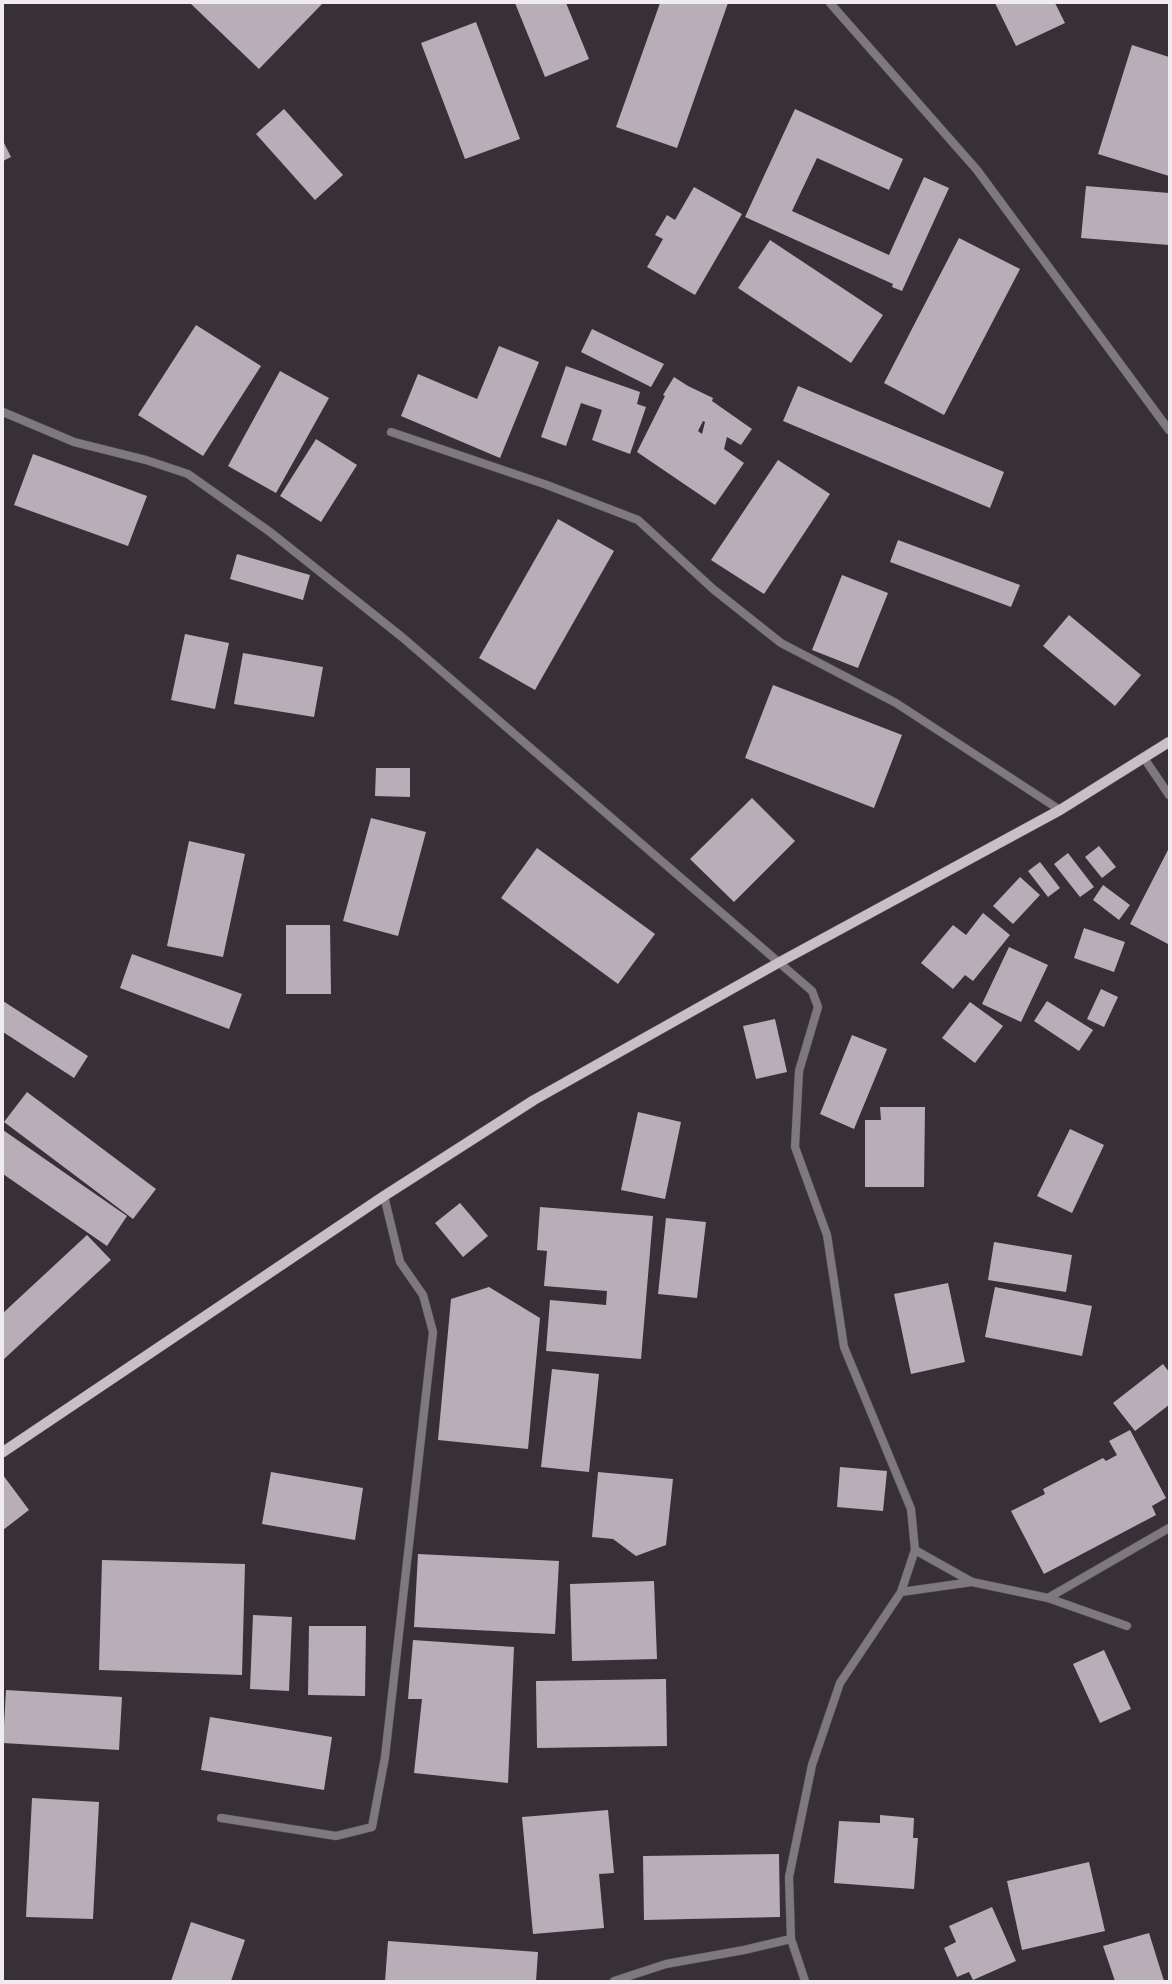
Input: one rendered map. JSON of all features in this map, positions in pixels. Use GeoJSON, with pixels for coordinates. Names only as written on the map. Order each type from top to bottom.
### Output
{"type":"FeatureCollection","features":[{"type":"Feature","properties":{"kind":"main road"},"geometry":{"type":"LineString","coordinates":[[3,1452],[384,1196],[534,1100],[778,963],[1060,810],[1169,742]]}},
{"type":"Feature","properties":{"kind":"street"},"geometry":{"type":"LineString","coordinates":[[830,3],[977,170],[1169,430]]}},
{"type":"Feature","properties":{"kind":"street"},"geometry":{"type":"LineString","coordinates":[[3,412],[74,442],[146,460],[188,474],[270,532],[402,637],[812,991],[818,1007],[799,1070],[795,1147],[827,1235],[844,1347],[911,1509],[915,1550],[901,1592],[840,1683],[812,1765],[789,1877],[791,1939],[805,1981]]}},
{"type":"Feature","properties":{"kind":"street"},"geometry":{"type":"LineString","coordinates":[[391,432],[547,485],[638,520],[713,589],[781,643],[896,703],[1060,810]]}},
{"type":"Feature","properties":{"kind":"street"},"geometry":{"type":"LineString","coordinates":[[1144,758],[1169,795]]}},
{"type":"Feature","properties":{"kind":"street"},"geometry":{"type":"LineString","coordinates":[[221,1818],[336,1836],[372,1827],[385,1757],[433,1332],[423,1295],[400,1262],[384,1196]]}},
{"type":"Feature","properties":{"kind":"street"},"geometry":{"type":"LineString","coordinates":[[1048,1598],[1169,1528]]}},
{"type":"Feature","properties":{"kind":"street"},"geometry":{"type":"LineString","coordinates":[[915,1550],[972,1582],[1048,1598],[1127,1626]]}},
{"type":"Feature","properties":{"kind":"street"},"geometry":{"type":"LineString","coordinates":[[901,1592],[972,1582]]}},
{"type":"Feature","properties":{"kind":"street"},"geometry":{"type":"LineString","coordinates":[[614,1981],[666,1964],[791,1939]]}},
{"type":"Feature","properties":{"kind":"building"},"geometry":{"type":"Polygon","coordinates":[[[190,3],[323,3],[259,69],[190,3]]]}},
{"type":"Feature","properties":{"kind":"building"},"geometry":{"type":"Polygon","coordinates":[[[515,3],[566,3],[589,59],[545,77],[515,3]]]}},
{"type":"Feature","properties":{"kind":"building"},"geometry":{"type":"Polygon","coordinates":[[[660,3],[728,3],[677,148],[616,127],[660,3]]]}},
{"type":"Feature","properties":{"kind":"building"},"geometry":{"type":"Polygon","coordinates":[[[995,3],[1055,3],[1065,23],[1016,46],[995,3]]]}},
{"type":"Feature","properties":{"kind":"building"},"geometry":{"type":"Polygon","coordinates":[[[476,22],[520,139],[465,159],[421,43],[476,22]]]}},
{"type":"Feature","properties":{"kind":"building"},"geometry":{"type":"Polygon","coordinates":[[[1132,45],[1169,57],[1169,176],[1098,154],[1132,45]]]}},
{"type":"Feature","properties":{"kind":"building"},"geometry":{"type":"Polygon","coordinates":[[[284,109],[343,175],[315,200],[256,134],[284,109]]]}},
{"type":"Feature","properties":{"kind":"building"},"geometry":{"type":"Polygon","coordinates":[[[795,109],[903,159],[889,190],[817,158],[792,211],[889,255],[924,177],[949,188],[902,291],[892,287],[893,284],[745,217],[795,109]]]}},
{"type":"Feature","properties":{"kind":"building"},"geometry":{"type":"Polygon","coordinates":[[[3,141],[11,157],[3,161],[3,141]]]}},
{"type":"Feature","properties":{"kind":"building"},"geometry":{"type":"Polygon","coordinates":[[[1086,186],[1169,193],[1169,245],[1081,238],[1086,186]]]}},
{"type":"Feature","properties":{"kind":"building"},"geometry":{"type":"Polygon","coordinates":[[[694,187],[742,214],[695,295],[647,267],[663,239],[655,235],[667,215],[675,220],[694,187]]]}},
{"type":"Feature","properties":{"kind":"building"},"geometry":{"type":"Polygon","coordinates":[[[959,238],[1020,269],[944,415],[884,383],[959,238]]]}},
{"type":"Feature","properties":{"kind":"building"},"geometry":{"type":"Polygon","coordinates":[[[770,240],[883,315],[851,363],[738,288],[770,240]]]}},
{"type":"Feature","properties":{"kind":"building"},"geometry":{"type":"Polygon","coordinates":[[[196,325],[261,366],[203,456],[138,415],[196,325]]]}},
{"type":"Feature","properties":{"kind":"building"},"geometry":{"type":"Polygon","coordinates":[[[592,329],[664,364],[651,387],[581,352],[592,329]]]}},
{"type":"Feature","properties":{"kind":"building"},"geometry":{"type":"Polygon","coordinates":[[[499,346],[539,362],[500,458],[401,416],[418,374],[477,399],[499,346]]]}},
{"type":"Feature","properties":{"kind":"building"},"geometry":{"type":"Polygon","coordinates":[[[566,366],[640,392],[637,404],[646,407],[630,454],[592,440],[602,410],[581,403],[566,446],[541,437],[566,366]]]}},
{"type":"Feature","properties":{"kind":"building"},"geometry":{"type":"Polygon","coordinates":[[[280,371],[329,398],[276,493],[228,466],[280,371]]]}},
{"type":"Feature","properties":{"kind":"building"},"geometry":{"type":"Polygon","coordinates":[[[674,377],[688,386],[713,398],[712,401],[752,429],[741,445],[727,437],[724,449],[744,463],[715,505],[637,452],[665,396],[663,395],[674,377]],[[703,421],[698,431],[702,434],[705,422],[703,421]]]}},
{"type":"Feature","properties":{"kind":"building"},"geometry":{"type":"Polygon","coordinates":[[[798,386],[1004,472],[990,508],[783,421],[798,386]]]}},
{"type":"Feature","properties":{"kind":"building"},"geometry":{"type":"Polygon","coordinates":[[[316,439],[357,465],[321,522],[280,496],[316,439]]]}},
{"type":"Feature","properties":{"kind":"building"},"geometry":{"type":"Polygon","coordinates":[[[33,454],[147,496],[128,546],[14,505],[33,454]]]}},
{"type":"Feature","properties":{"kind":"building"},"geometry":{"type":"Polygon","coordinates":[[[778,460],[830,494],[764,594],[711,560],[778,460]]]}},
{"type":"Feature","properties":{"kind":"building"},"geometry":{"type":"Polygon","coordinates":[[[558,519],[614,551],[535,690],[479,658],[558,519]]]}},
{"type":"Feature","properties":{"kind":"building"},"geometry":{"type":"Polygon","coordinates":[[[898,540],[1020,585],[1011,607],[890,562],[898,540]]]}},
{"type":"Feature","properties":{"kind":"building"},"geometry":{"type":"Polygon","coordinates":[[[237,554],[310,575],[303,600],[230,579],[237,554]]]}},
{"type":"Feature","properties":{"kind":"building"},"geometry":{"type":"Polygon","coordinates":[[[842,575],[888,593],[858,668],[812,650],[842,575]]]}},
{"type":"Feature","properties":{"kind":"building"},"geometry":{"type":"Polygon","coordinates":[[[1069,615],[1141,675],[1115,706],[1043,646],[1069,615]]]}},
{"type":"Feature","properties":{"kind":"building"},"geometry":{"type":"Polygon","coordinates":[[[185,634],[229,643],[215,709],[171,700],[185,634]]]}},
{"type":"Feature","properties":{"kind":"building"},"geometry":{"type":"Polygon","coordinates":[[[243,653],[323,667],[314,717],[234,704],[243,653]]]}},
{"type":"Feature","properties":{"kind":"building"},"geometry":{"type":"Polygon","coordinates":[[[773,685],[902,735],[874,808],[745,758],[773,685]]]}},
{"type":"Feature","properties":{"kind":"building"},"geometry":{"type":"Polygon","coordinates":[[[376,768],[410,768],[410,797],[375,796],[376,768]]]}},
{"type":"Feature","properties":{"kind":"building"},"geometry":{"type":"Polygon","coordinates":[[[752,798],[795,841],[734,902],[690,859],[752,798]]]}},
{"type":"Feature","properties":{"kind":"building"},"geometry":{"type":"Polygon","coordinates":[[[371,818],[426,832],[398,936],[343,921],[371,818]]]}},
{"type":"Feature","properties":{"kind":"building"},"geometry":{"type":"Polygon","coordinates":[[[189,841],[245,854],[223,957],[167,946],[189,841]]]}},
{"type":"Feature","properties":{"kind":"building"},"geometry":{"type":"Polygon","coordinates":[[[1099,846],[1116,867],[1102,878],[1085,857],[1099,846]]]}},
{"type":"Feature","properties":{"kind":"building"},"geometry":{"type":"Polygon","coordinates":[[[537,848],[655,934],[618,984],[501,898],[537,848]]]}},
{"type":"Feature","properties":{"kind":"building"},"geometry":{"type":"Polygon","coordinates":[[[1169,848],[1169,942],[1168,944],[1130,924],[1169,848]]]}},
{"type":"Feature","properties":{"kind":"building"},"geometry":{"type":"Polygon","coordinates":[[[1068,853],[1094,887],[1080,897],[1054,864],[1068,853]]]}},
{"type":"Feature","properties":{"kind":"building"},"geometry":{"type":"Polygon","coordinates":[[[1040,862],[1060,888],[1048,897],[1028,871],[1040,862]]]}},
{"type":"Feature","properties":{"kind":"building"},"geometry":{"type":"Polygon","coordinates":[[[1020,877],[1040,895],[1013,924],[993,906],[1020,877]]]}},
{"type":"Feature","properties":{"kind":"building"},"geometry":{"type":"Polygon","coordinates":[[[1103,885],[1130,905],[1119,920],[1093,900],[1103,885]]]}},
{"type":"Feature","properties":{"kind":"building"},"geometry":{"type":"Polygon","coordinates":[[[983,913],[1010,935],[973,981],[965,975],[953,989],[921,963],[953,925],[966,935],[983,913]]]}},
{"type":"Feature","properties":{"kind":"building"},"geometry":{"type":"Polygon","coordinates":[[[286,925],[330,925],[331,994],[286,994],[286,925]]]}},
{"type":"Feature","properties":{"kind":"building"},"geometry":{"type":"Polygon","coordinates":[[[1084,928],[1125,942],[1114,972],[1074,958],[1084,928]]]}},
{"type":"Feature","properties":{"kind":"building"},"geometry":{"type":"Polygon","coordinates":[[[1009,947],[1048,965],[1021,1022],[982,1004],[1009,947]]]}},
{"type":"Feature","properties":{"kind":"building"},"geometry":{"type":"Polygon","coordinates":[[[132,954],[242,994],[229,1029],[120,988],[132,954]]]}},
{"type":"Feature","properties":{"kind":"building"},"geometry":{"type":"Polygon","coordinates":[[[1101,989],[1118,997],[1104,1027],[1087,1019],[1101,989]]]}},
{"type":"Feature","properties":{"kind":"building"},"geometry":{"type":"Polygon","coordinates":[[[3,1001],[88,1056],[74,1078],[3,1032],[3,1001]]]}},
{"type":"Feature","properties":{"kind":"building"},"geometry":{"type":"Polygon","coordinates":[[[1047,1001],[1093,1030],[1079,1051],[1034,1021],[1047,1001]]]}},
{"type":"Feature","properties":{"kind":"building"},"geometry":{"type":"Polygon","coordinates":[[[970,1002],[1003,1026],[975,1063],[942,1038],[970,1002]]]}},
{"type":"Feature","properties":{"kind":"building"},"geometry":{"type":"Polygon","coordinates":[[[775,1019],[787,1072],[756,1079],[743,1026],[775,1019]]]}},
{"type":"Feature","properties":{"kind":"building"},"geometry":{"type":"Polygon","coordinates":[[[852,1035],[887,1049],[854,1129],[820,1114],[852,1035]]]}},
{"type":"Feature","properties":{"kind":"building"},"geometry":{"type":"Polygon","coordinates":[[[27,1092],[156,1189],[133,1219],[4,1122],[27,1092]]]}},
{"type":"Feature","properties":{"kind":"building"},"geometry":{"type":"Polygon","coordinates":[[[880,1107],[925,1107],[924,1187],[865,1187],[865,1120],[881,1120],[880,1107]]]}},
{"type":"Feature","properties":{"kind":"building"},"geometry":{"type":"Polygon","coordinates":[[[638,1112],[681,1122],[665,1199],[621,1190],[638,1112]]]}},
{"type":"Feature","properties":{"kind":"building"},"geometry":{"type":"Polygon","coordinates":[[[1070,1129],[1104,1145],[1072,1213],[1037,1196],[1070,1129]]]}},
{"type":"Feature","properties":{"kind":"building"},"geometry":{"type":"Polygon","coordinates":[[[3,1130],[127,1216],[107,1246],[3,1174],[3,1130]]]}},
{"type":"Feature","properties":{"kind":"building"},"geometry":{"type":"Polygon","coordinates":[[[460,1203],[488,1236],[463,1257],[435,1223],[460,1203]]]}},
{"type":"Feature","properties":{"kind":"building"},"geometry":{"type":"Polygon","coordinates":[[[540,1207],[653,1216],[641,1359],[546,1351],[550,1300],[606,1305],[607,1291],[544,1286],[547,1251],[537,1250],[540,1207]]]}},
{"type":"Feature","properties":{"kind":"building"},"geometry":{"type":"Polygon","coordinates":[[[666,1218],[706,1222],[697,1298],[658,1294],[666,1218]]]}},
{"type":"Feature","properties":{"kind":"building"},"geometry":{"type":"Polygon","coordinates":[[[87,1235],[111,1260],[3,1360],[3,1313],[87,1235]]]}},
{"type":"Feature","properties":{"kind":"building"},"geometry":{"type":"Polygon","coordinates":[[[994,1242],[1072,1255],[1066,1292],[988,1280],[994,1242]]]}},
{"type":"Feature","properties":{"kind":"building"},"geometry":{"type":"Polygon","coordinates":[[[948,1283],[965,1362],[911,1374],[894,1294],[948,1283]]]}},
{"type":"Feature","properties":{"kind":"building"},"geometry":{"type":"Polygon","coordinates":[[[489,1287],[540,1318],[528,1449],[438,1440],[451,1299],[489,1287]]]}},
{"type":"Feature","properties":{"kind":"building"},"geometry":{"type":"Polygon","coordinates":[[[995,1287],[1092,1306],[1082,1356],[985,1337],[995,1287]]]}},
{"type":"Feature","properties":{"kind":"building"},"geometry":{"type":"Polygon","coordinates":[[[1163,1364],[1169,1372],[1169,1405],[1135,1431],[1113,1403],[1163,1364]]]}},
{"type":"Feature","properties":{"kind":"building"},"geometry":{"type":"Polygon","coordinates":[[[552,1369],[599,1374],[589,1472],[541,1467],[552,1369]]]}},
{"type":"Feature","properties":{"kind":"building"},"geometry":{"type":"Polygon","coordinates":[[[1130,1430],[1166,1498],[1152,1506],[1156,1515],[1044,1574],[1011,1511],[1045,1494],[1043,1489],[1103,1458],[1106,1461],[1117,1455],[1109,1441],[1130,1430]]]}},
{"type":"Feature","properties":{"kind":"building"},"geometry":{"type":"Polygon","coordinates":[[[840,1467],[887,1471],[883,1511],[837,1507],[840,1467]]]}},
{"type":"Feature","properties":{"kind":"building"},"geometry":{"type":"Polygon","coordinates":[[[271,1472],[363,1488],[355,1540],[262,1524],[271,1472]]]}},
{"type":"Feature","properties":{"kind":"building"},"geometry":{"type":"Polygon","coordinates":[[[598,1472],[673,1479],[666,1545],[636,1556],[613,1539],[592,1537],[598,1472]]]}},
{"type":"Feature","properties":{"kind":"building"},"geometry":{"type":"Polygon","coordinates":[[[3,1475],[29,1510],[3,1530],[3,1475]]]}},
{"type":"Feature","properties":{"kind":"building"},"geometry":{"type":"Polygon","coordinates":[[[418,1554],[559,1561],[555,1634],[414,1627],[418,1554]]]}},
{"type":"Feature","properties":{"kind":"building"},"geometry":{"type":"Polygon","coordinates":[[[102,1560],[245,1564],[242,1675],[99,1670],[102,1560]]]}},
{"type":"Feature","properties":{"kind":"building"},"geometry":{"type":"Polygon","coordinates":[[[654,1581],[657,1659],[572,1661],[570,1584],[654,1581]]]}},
{"type":"Feature","properties":{"kind":"building"},"geometry":{"type":"Polygon","coordinates":[[[253,1615],[292,1617],[289,1691],[250,1689],[253,1615]]]}},
{"type":"Feature","properties":{"kind":"building"},"geometry":{"type":"Polygon","coordinates":[[[309,1626],[366,1626],[365,1696],[308,1695],[309,1626]]]}},
{"type":"Feature","properties":{"kind":"building"},"geometry":{"type":"Polygon","coordinates":[[[413,1640],[514,1647],[508,1783],[414,1773],[422,1699],[408,1699],[413,1640]]]}},
{"type":"Feature","properties":{"kind":"building"},"geometry":{"type":"Polygon","coordinates":[[[1104,1650],[1131,1709],[1100,1723],[1073,1664],[1104,1650]]]}},
{"type":"Feature","properties":{"kind":"building"},"geometry":{"type":"Polygon","coordinates":[[[666,1679],[667,1746],[537,1748],[536,1681],[666,1679]]]}},
{"type":"Feature","properties":{"kind":"building"},"geometry":{"type":"Polygon","coordinates":[[[6,1690],[122,1697],[119,1750],[3,1743],[6,1690]]]}},
{"type":"Feature","properties":{"kind":"building"},"geometry":{"type":"Polygon","coordinates":[[[210,1717],[332,1737],[324,1790],[201,1770],[210,1717]]]}},
{"type":"Feature","properties":{"kind":"building"},"geometry":{"type":"Polygon","coordinates":[[[32,1798],[99,1802],[93,1919],[26,1917],[32,1798]]]}},
{"type":"Feature","properties":{"kind":"building"},"geometry":{"type":"Polygon","coordinates":[[[608,1810],[614,1873],[599,1874],[604,1928],[533,1934],[522,1817],[608,1810]]]}},
{"type":"Feature","properties":{"kind":"building"},"geometry":{"type":"Polygon","coordinates":[[[880,1815],[914,1818],[913,1838],[918,1838],[914,1889],[834,1883],[839,1821],[880,1823],[880,1815]]]}},
{"type":"Feature","properties":{"kind":"building"},"geometry":{"type":"Polygon","coordinates":[[[779,1854],[780,1917],[644,1920],[643,1856],[779,1854]]]}},
{"type":"Feature","properties":{"kind":"building"},"geometry":{"type":"Polygon","coordinates":[[[1089,1862],[1105,1931],[1022,1950],[1007,1881],[1089,1862]]]}},
{"type":"Feature","properties":{"kind":"building"},"geometry":{"type":"Polygon","coordinates":[[[992,1907],[1016,1961],[973,1980],[969,1972],[957,1977],[944,1948],[956,1942],[949,1926],[992,1907]]]}},
{"type":"Feature","properties":{"kind":"building"},"geometry":{"type":"Polygon","coordinates":[[[191,1922],[245,1940],[231,1981],[171,1981],[191,1922]]]}},
{"type":"Feature","properties":{"kind":"building"},"geometry":{"type":"Polygon","coordinates":[[[1149,1933],[1164,1981],[1115,1981],[1103,1946],[1149,1933]]]}},
{"type":"Feature","properties":{"kind":"building"},"geometry":{"type":"Polygon","coordinates":[[[388,1941],[538,1952],[536,1981],[385,1981],[388,1941]]]}}]}
